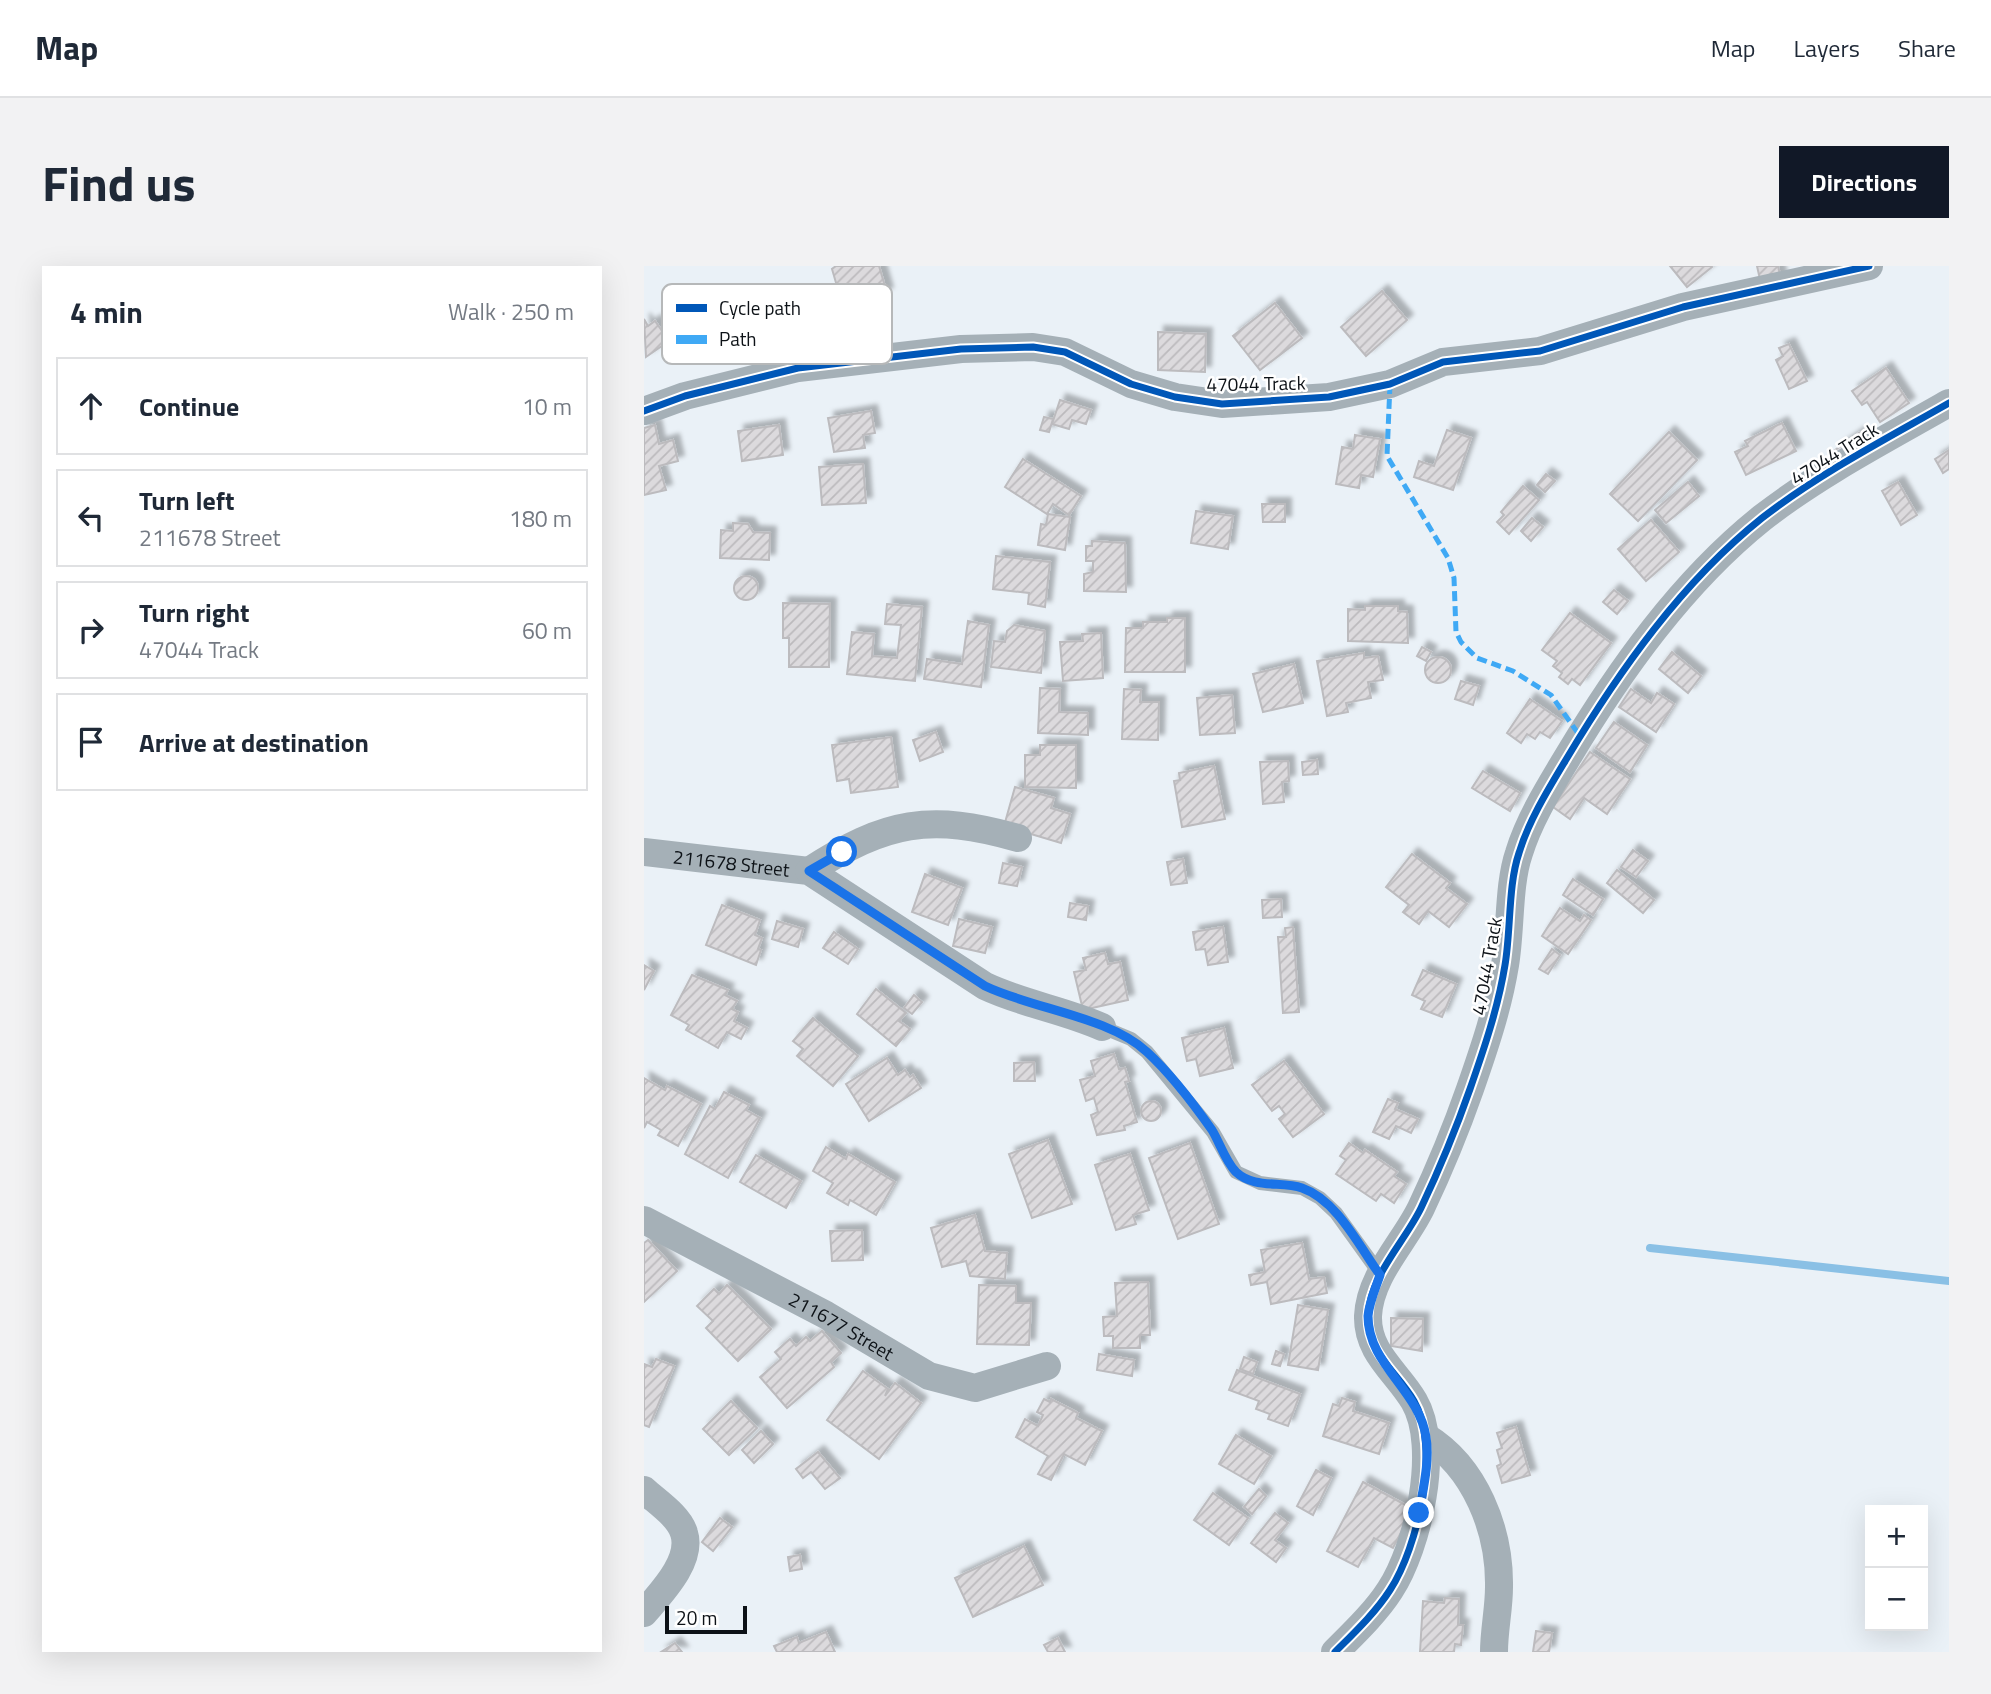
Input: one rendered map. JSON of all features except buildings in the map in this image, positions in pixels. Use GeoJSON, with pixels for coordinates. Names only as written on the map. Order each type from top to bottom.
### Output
{"type":"FeatureCollection","features":[{"type":"Feature","properties":{"kind":"street","name":"47044 Track"},"geometry":{"type":"LineString","coordinates":[[892,357],[961,349],[1033,347],[1065,352],[1131,384],[1175,397],[1222,404],[1329,397],[1390,384],[1443,362],[1540,351],[1683,307],[1869,266]]}},
{"type":"Feature","properties":{"kind":"street","name":"47044 Track"},"geometry":{"type":"LineString","coordinates":[[644,411],[685,396],[798,368],[832,364]]}},
{"type":"Feature","properties":{"kind":"street","name":"47044 Track"},"geometry":{"type":"LineString","coordinates":[[1335,1652],[1391,1588],[1419,1513],[1426,1437],[1414,1401],[1386,1367],[1371,1339],[1368,1314],[1380,1275],[1420,1210],[1469,1091],[1495,1014],[1505,966],[1518,854],[1546,792],[1597,709],[1678,602],[1719,557],[1762,519],[1821,477],[1949,403]]}},
{"type":"Feature","properties":{"kind":"street"},"geometry":{"type":"LineString","coordinates":[[809,871],[875,835],[902,825],[937,823],[975,826],[1018,838]]}},
{"type":"Feature","properties":{"kind":"street","name":"211678 Street"},"geometry":{"type":"LineString","coordinates":[[644,852],[809,871],[985,986],[1015,1000],[1081,1018],[1102,1027]]}},
{"type":"Feature","properties":{"kind":"street","name":"211677 Street"},"geometry":{"type":"LineString","coordinates":[[644,1220],[826,1315],[929,1376],[975,1388],[1011,1380],[1047,1366]]}},
{"type":"Feature","properties":{"kind":"street"},"geometry":{"type":"LineString","coordinates":[[1426,1437],[1444,1448],[1462,1468],[1491,1527],[1499,1586],[1494,1652]]}},
{"type":"Feature","properties":{"kind":"street"},"geometry":{"type":"LineString","coordinates":[[644,1490],[674,1518],[684,1532],[686,1543],[681,1564],[644,1613]]}},
{"type":"Feature","properties":{"kind":"lane","name":"211678 Street"},"geometry":{"type":"LineString","coordinates":[[1102,1027],[1131,1039],[1147,1052],[1213,1132],[1236,1172],[1260,1183],[1302,1188],[1320,1198],[1336,1213],[1380,1275]]}},
{"type":"Feature","properties":{"kind":"waterway"},"geometry":{"type":"LineString","coordinates":[[1650,1248],[1949,1281]]}},
{"type":"Feature","properties":{"kind":"marked path"},"geometry":{"type":"LineString","coordinates":[[1390,384],[1387,456],[1448,558],[1454,578],[1456,632],[1461,642],[1477,658],[1513,671],[1551,695],[1580,736]]}},
{"type":"Feature","properties":{"kind":"cycle path"},"geometry":{"type":"LineString","coordinates":[[892,357],[961,349],[1033,347],[1065,352],[1131,384],[1175,397],[1222,404],[1329,397],[1390,384],[1443,362],[1540,351],[1683,307],[1869,266]]}},
{"type":"Feature","properties":{"kind":"cycle path"},"geometry":{"type":"LineString","coordinates":[[644,411],[685,396],[798,368],[832,364]]}},
{"type":"Feature","properties":{"kind":"cycle path"},"geometry":{"type":"LineString","coordinates":[[1335,1652],[1390,1590],[1409,1549],[1417,1523],[1426,1470],[1426,1444],[1422,1421],[1414,1401],[1384,1362],[1372,1341],[1368,1316],[1370,1301],[1381,1273],[1428,1194],[1465,1104],[1495,1013],[1505,965],[1515,866],[1534,816],[1587,725],[1630,661],[1705,570],[1762,518],[1807,486],[1949,403]]}},
{"type":"Feature","properties":{"kind":"route"},"geometry":{"type":"LineString","coordinates":[[842,852],[809,871],[985,986],[1015,1000],[1081,1018],[1131,1039],[1147,1052],[1190,1101],[1213,1132],[1236,1172],[1260,1183],[1302,1188],[1320,1198],[1336,1213],[1380,1275],[1368,1314],[1371,1339],[1386,1367],[1414,1401],[1426,1437],[1425,1473],[1419,1513]]}}]}
